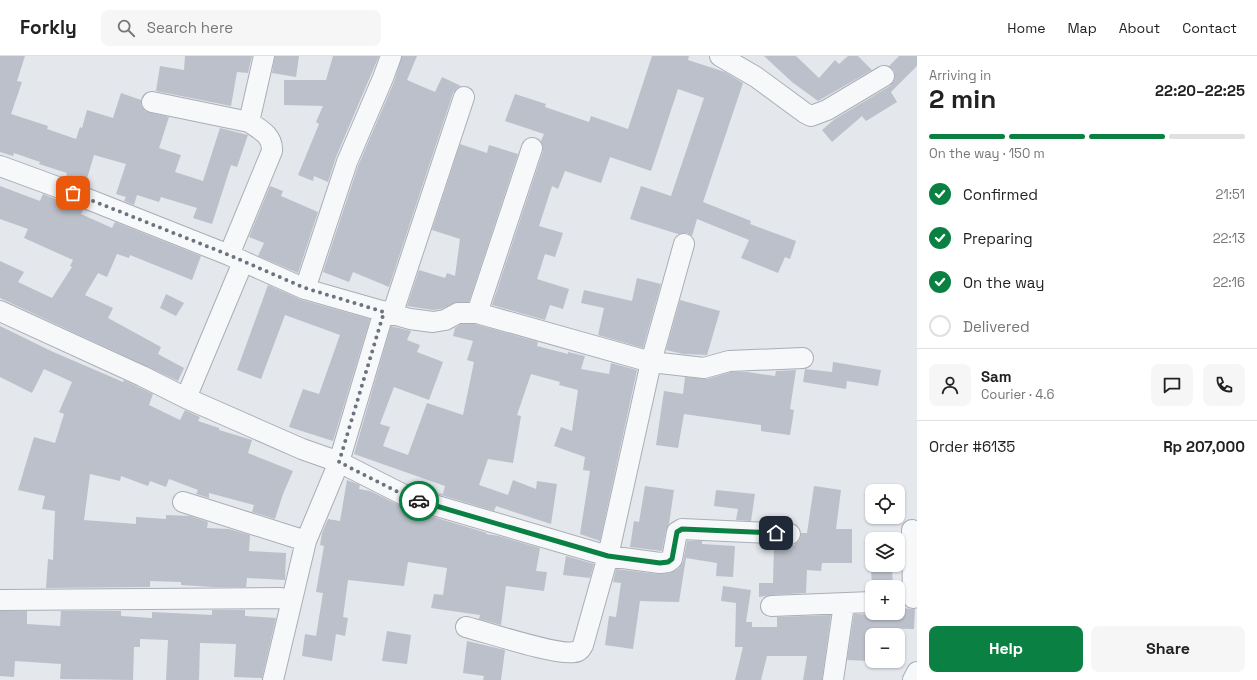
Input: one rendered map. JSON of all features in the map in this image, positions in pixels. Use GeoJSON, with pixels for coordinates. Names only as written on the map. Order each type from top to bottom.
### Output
{"type":"FeatureCollection","features":[{"type":"Feature","properties":{"kind":"street"},"geometry":{"type":"LineString","coordinates":[[249,122],[264,56]]}},
{"type":"Feature","properties":{"kind":"street"},"geometry":{"type":"LineString","coordinates":[[305,288],[347,162],[391,56]]}},
{"type":"Feature","properties":{"kind":"street"},"geometry":{"type":"LineString","coordinates":[[720,56],[756,77],[811,116],[827,110],[884,76]]}},
{"type":"Feature","properties":{"kind":"street"},"geometry":{"type":"LineString","coordinates":[[272,680],[306,541],[339,462],[388,313],[464,97]]}},
{"type":"Feature","properties":{"kind":"street"},"geometry":{"type":"LineString","coordinates":[[152,102],[249,122],[268,136],[272,145],[272,151],[236,259],[186,398]]}},
{"type":"Feature","properties":{"kind":"street"},"geometry":{"type":"LineString","coordinates":[[477,313],[532,148]]}},
{"type":"Feature","properties":{"kind":"street"},"geometry":{"type":"LineString","coordinates":[[0,166],[60,188],[305,288],[388,313],[433,322],[445,320],[458,313],[477,313],[651,362],[704,368],[729,361],[803,358]]}},
{"type":"Feature","properties":{"kind":"street"},"geometry":{"type":"LineString","coordinates":[[466,627],[555,650],[574,653],[580,650],[586,638],[608,556],[651,362],[684,244]]}},
{"type":"Feature","properties":{"kind":"street"},"geometry":{"type":"LineString","coordinates":[[0,311],[142,376],[186,398],[302,449],[339,462],[410,498],[608,556],[660,563],[668,562],[672,559],[677,532],[682,529],[790,534]]}},
{"type":"Feature","properties":{"kind":"street"},"geometry":{"type":"LineString","coordinates":[[183,502],[306,541]]}},
{"type":"Feature","properties":{"kind":"street"},"geometry":{"type":"LineString","coordinates":[[909,599],[912,530]]}},
{"type":"Feature","properties":{"kind":"street"},"geometry":{"type":"LineString","coordinates":[[0,600],[281,598]]}},
{"type":"Feature","properties":{"kind":"street"},"geometry":{"type":"LineString","coordinates":[[771,606],[865,602]]}},
{"type":"Feature","properties":{"kind":"street"},"geometry":{"type":"LineString","coordinates":[[832,680],[844,604]]}},
{"type":"Feature","properties":{"kind":"street"},"geometry":{"type":"LineString","coordinates":[[913,680],[917,672]]}},
{"type":"Feature","properties":{"kind":"building"},"geometry":{"type":"Polygon","coordinates":[[[0,56],[25,56],[17,81],[22,82],[11,114],[48,126],[47,129],[76,139],[80,127],[82,128],[87,110],[113,118],[121,93],[141,100],[141,105],[145,111],[169,117],[159,148],[181,155],[175,172],[203,181],[220,128],[248,135],[237,167],[231,165],[212,224],[193,218],[197,208],[161,197],[159,202],[137,195],[134,205],[124,201],[126,197],[116,194],[126,164],[94,155],[86,182],[66,176],[67,173],[39,164],[40,162],[14,153],[13,156],[0,152],[0,56]]]}},
{"type":"Feature","properties":{"kind":"building"},"geometry":{"type":"Polygon","coordinates":[[[185,56],[252,56],[248,73],[237,72],[231,106],[156,91],[160,66],[184,70],[185,56]]]}},
{"type":"Feature","properties":{"kind":"building"},"geometry":{"type":"Polygon","coordinates":[[[275,56],[299,56],[296,77],[272,73],[275,56]]]}},
{"type":"Feature","properties":{"kind":"building"},"geometry":{"type":"Polygon","coordinates":[[[333,56],[379,56],[336,157],[328,182],[314,176],[313,181],[298,175],[319,124],[316,122],[323,106],[284,105],[284,80],[326,80],[333,56]]]}},
{"type":"Feature","properties":{"kind":"building"},"geometry":{"type":"Polygon","coordinates":[[[402,56],[417,56],[407,80],[435,92],[442,77],[461,86],[453,93],[389,287],[353,272],[349,282],[323,272],[358,166],[394,82],[402,56]]]}},
{"type":"Feature","properties":{"kind":"building"},"geometry":{"type":"Polygon","coordinates":[[[652,56],[689,56],[688,60],[725,72],[743,83],[703,202],[751,221],[750,224],[796,241],[790,259],[785,257],[778,273],[741,258],[749,240],[697,219],[692,236],[687,233],[678,234],[630,219],[641,186],[671,196],[704,98],[678,89],[651,171],[610,157],[601,183],[565,171],[558,189],[552,186],[539,226],[563,233],[555,257],[545,254],[537,279],[569,289],[563,309],[550,305],[545,320],[492,305],[543,151],[541,141],[544,134],[505,121],[515,94],[546,104],[545,107],[589,122],[591,116],[628,129],[652,56]]]}},
{"type":"Feature","properties":{"kind":"building"},"geometry":{"type":"Polygon","coordinates":[[[764,56],[796,56],[819,78],[835,60],[839,64],[848,56],[858,56],[872,70],[818,101],[792,82],[764,56]]]}},
{"type":"Feature","properties":{"kind":"building"},"geometry":{"type":"Polygon","coordinates":[[[899,56],[917,56],[917,66],[891,92],[897,102],[866,121],[862,116],[832,142],[822,130],[835,119],[890,86],[894,81],[895,75],[894,70],[889,66],[899,56]]]}},
{"type":"Feature","properties":{"kind":"building"},"geometry":{"type":"Polygon","coordinates":[[[460,144],[487,153],[489,145],[518,154],[469,302],[458,302],[441,309],[433,310],[407,306],[419,270],[445,278],[447,273],[455,276],[460,239],[432,230],[460,144]]]}},
{"type":"Feature","properties":{"kind":"building"},"geometry":{"type":"Polygon","coordinates":[[[0,186],[40,201],[43,194],[83,210],[81,214],[112,228],[115,222],[201,256],[192,280],[130,255],[129,258],[117,254],[107,277],[98,273],[85,295],[113,308],[108,318],[161,347],[158,354],[184,368],[178,381],[0,298],[0,261],[24,272],[18,282],[52,298],[72,267],[70,266],[73,260],[24,238],[28,229],[0,219],[0,186]]]}},
{"type":"Feature","properties":{"kind":"building"},"geometry":{"type":"Polygon","coordinates":[[[270,186],[283,191],[281,196],[318,212],[298,273],[258,256],[264,243],[249,237],[270,186]]]}},
{"type":"Feature","properties":{"kind":"building"},"geometry":{"type":"Polygon","coordinates":[[[637,278],[661,284],[643,348],[598,335],[604,308],[581,303],[584,290],[632,301],[637,278]]]}},
{"type":"Feature","properties":{"kind":"building"},"geometry":{"type":"Polygon","coordinates":[[[268,285],[302,300],[370,319],[333,441],[289,427],[303,389],[319,394],[340,335],[285,315],[261,379],[237,370],[268,285]]]}},
{"type":"Feature","properties":{"kind":"building"},"geometry":{"type":"Polygon","coordinates":[[[166,294],[184,303],[176,316],[160,308],[166,294]]]}},
{"type":"Feature","properties":{"kind":"building"},"geometry":{"type":"Polygon","coordinates":[[[680,300],[720,311],[707,355],[683,354],[666,350],[680,300]]]}},
{"type":"Feature","properties":{"kind":"building"},"geometry":{"type":"Polygon","coordinates":[[[461,324],[475,324],[538,342],[537,346],[568,354],[568,352],[585,356],[581,369],[609,374],[611,363],[637,370],[600,541],[580,534],[590,471],[583,470],[585,457],[554,446],[561,427],[572,431],[578,390],[559,385],[560,382],[531,374],[517,415],[521,416],[513,463],[488,459],[479,485],[508,495],[513,480],[536,489],[537,481],[557,484],[551,524],[496,506],[494,511],[431,492],[443,494],[445,486],[354,454],[391,326],[411,331],[407,340],[420,345],[417,352],[443,362],[429,400],[394,387],[380,424],[390,427],[383,446],[408,455],[427,403],[463,415],[474,362],[467,360],[473,341],[453,336],[455,328],[461,324]]]}},
{"type":"Feature","properties":{"kind":"building"},"geometry":{"type":"Polygon","coordinates":[[[0,326],[51,351],[123,382],[124,380],[153,394],[149,405],[180,420],[185,410],[200,417],[198,421],[219,428],[219,430],[252,440],[248,453],[293,471],[283,494],[275,519],[252,512],[254,505],[209,493],[209,498],[196,494],[198,490],[169,479],[166,487],[150,481],[148,486],[121,476],[120,481],[90,474],[84,520],[136,524],[136,517],[166,519],[166,515],[190,516],[208,522],[207,528],[229,529],[250,535],[249,551],[286,553],[285,580],[247,578],[246,587],[181,585],[181,582],[150,581],[150,587],[46,588],[48,559],[53,560],[55,511],[42,509],[45,496],[18,490],[34,437],[55,443],[64,414],[59,412],[72,382],[44,369],[32,393],[0,377],[0,326]]]}},
{"type":"Feature","properties":{"kind":"building"},"geometry":{"type":"Polygon","coordinates":[[[833,362],[881,370],[878,386],[847,381],[846,389],[803,382],[805,369],[832,372],[833,362]]]}},
{"type":"Feature","properties":{"kind":"building"},"geometry":{"type":"Polygon","coordinates":[[[796,370],[790,409],[794,410],[790,435],[761,431],[761,425],[684,414],[678,448],[656,445],[664,391],[683,394],[685,377],[707,379],[731,372],[747,372],[775,376],[776,371],[796,370]]]}},
{"type":"Feature","properties":{"kind":"building"},"geometry":{"type":"Polygon","coordinates":[[[347,480],[360,485],[359,489],[370,491],[407,509],[487,533],[486,534],[499,536],[540,548],[536,571],[547,572],[544,591],[506,586],[501,625],[479,619],[480,615],[431,608],[434,594],[443,595],[447,568],[408,562],[404,586],[348,580],[343,617],[348,618],[345,636],[336,634],[332,661],[302,656],[305,634],[316,636],[323,593],[316,592],[324,546],[320,545],[322,533],[328,519],[340,521],[347,480]]]}},
{"type":"Feature","properties":{"kind":"building"},"geometry":{"type":"Polygon","coordinates":[[[645,486],[674,490],[669,524],[666,530],[662,551],[630,547],[634,521],[639,522],[645,486]]]}},
{"type":"Feature","properties":{"kind":"building"},"geometry":{"type":"Polygon","coordinates":[[[814,486],[841,490],[836,529],[852,529],[852,563],[822,563],[821,571],[807,570],[806,593],[759,597],[759,583],[773,583],[774,545],[794,545],[800,540],[801,533],[807,533],[814,486]]]}},
{"type":"Feature","properties":{"kind":"building"},"geometry":{"type":"Polygon","coordinates":[[[716,490],[755,494],[751,521],[736,520],[738,509],[714,506],[716,490]]]}},
{"type":"Feature","properties":{"kind":"building"},"geometry":{"type":"Polygon","coordinates":[[[687,541],[702,541],[702,544],[735,546],[733,577],[716,576],[717,563],[686,558],[679,602],[640,601],[633,649],[605,645],[609,616],[616,617],[621,583],[613,582],[616,569],[658,574],[670,573],[679,568],[683,562],[687,541]]]}},
{"type":"Feature","properties":{"kind":"building"},"geometry":{"type":"Polygon","coordinates":[[[566,556],[594,564],[590,578],[563,575],[566,556]]]}},
{"type":"Feature","properties":{"kind":"building"},"geometry":{"type":"Polygon","coordinates":[[[871,572],[892,572],[893,580],[872,580],[871,572]]]}},
{"type":"Feature","properties":{"kind":"building"},"geometry":{"type":"Polygon","coordinates":[[[723,586],[751,590],[746,622],[752,622],[752,627],[777,627],[777,617],[831,615],[822,680],[803,680],[807,656],[767,656],[761,680],[735,680],[743,647],[735,647],[736,603],[721,601],[723,586]]]}},
{"type":"Feature","properties":{"kind":"building"},"geometry":{"type":"Polygon","coordinates":[[[905,608],[915,609],[914,629],[865,628],[865,661],[847,660],[854,614],[865,614],[865,620],[905,620],[905,608]]]}},
{"type":"Feature","properties":{"kind":"building"},"geometry":{"type":"Polygon","coordinates":[[[212,610],[245,610],[245,616],[276,618],[262,678],[234,677],[236,644],[200,643],[199,680],[166,680],[168,640],[140,639],[140,647],[134,647],[133,680],[60,679],[61,664],[15,661],[14,677],[0,676],[0,611],[27,611],[27,624],[60,626],[61,611],[121,611],[121,616],[152,618],[152,612],[212,615],[212,610]]]}},
{"type":"Feature","properties":{"kind":"building"},"geometry":{"type":"Polygon","coordinates":[[[387,631],[411,635],[407,664],[382,661],[387,631]]]}},
{"type":"Feature","properties":{"kind":"building"},"geometry":{"type":"Polygon","coordinates":[[[467,641],[505,650],[501,680],[483,680],[484,676],[463,673],[467,641]]]}},
{"type":"Feature","properties":{"kind":"way so far"},"geometry":{"type":"LineString","coordinates":[[73,193],[229,255],[305,288],[384,312],[339,462],[410,498],[419,501]]}},
{"type":"Feature","properties":{"kind":"route"},"geometry":{"type":"LineString","coordinates":[[419,501],[608,556],[660,563],[668,562],[672,559],[677,532],[682,529],[776,533]]}}]}
